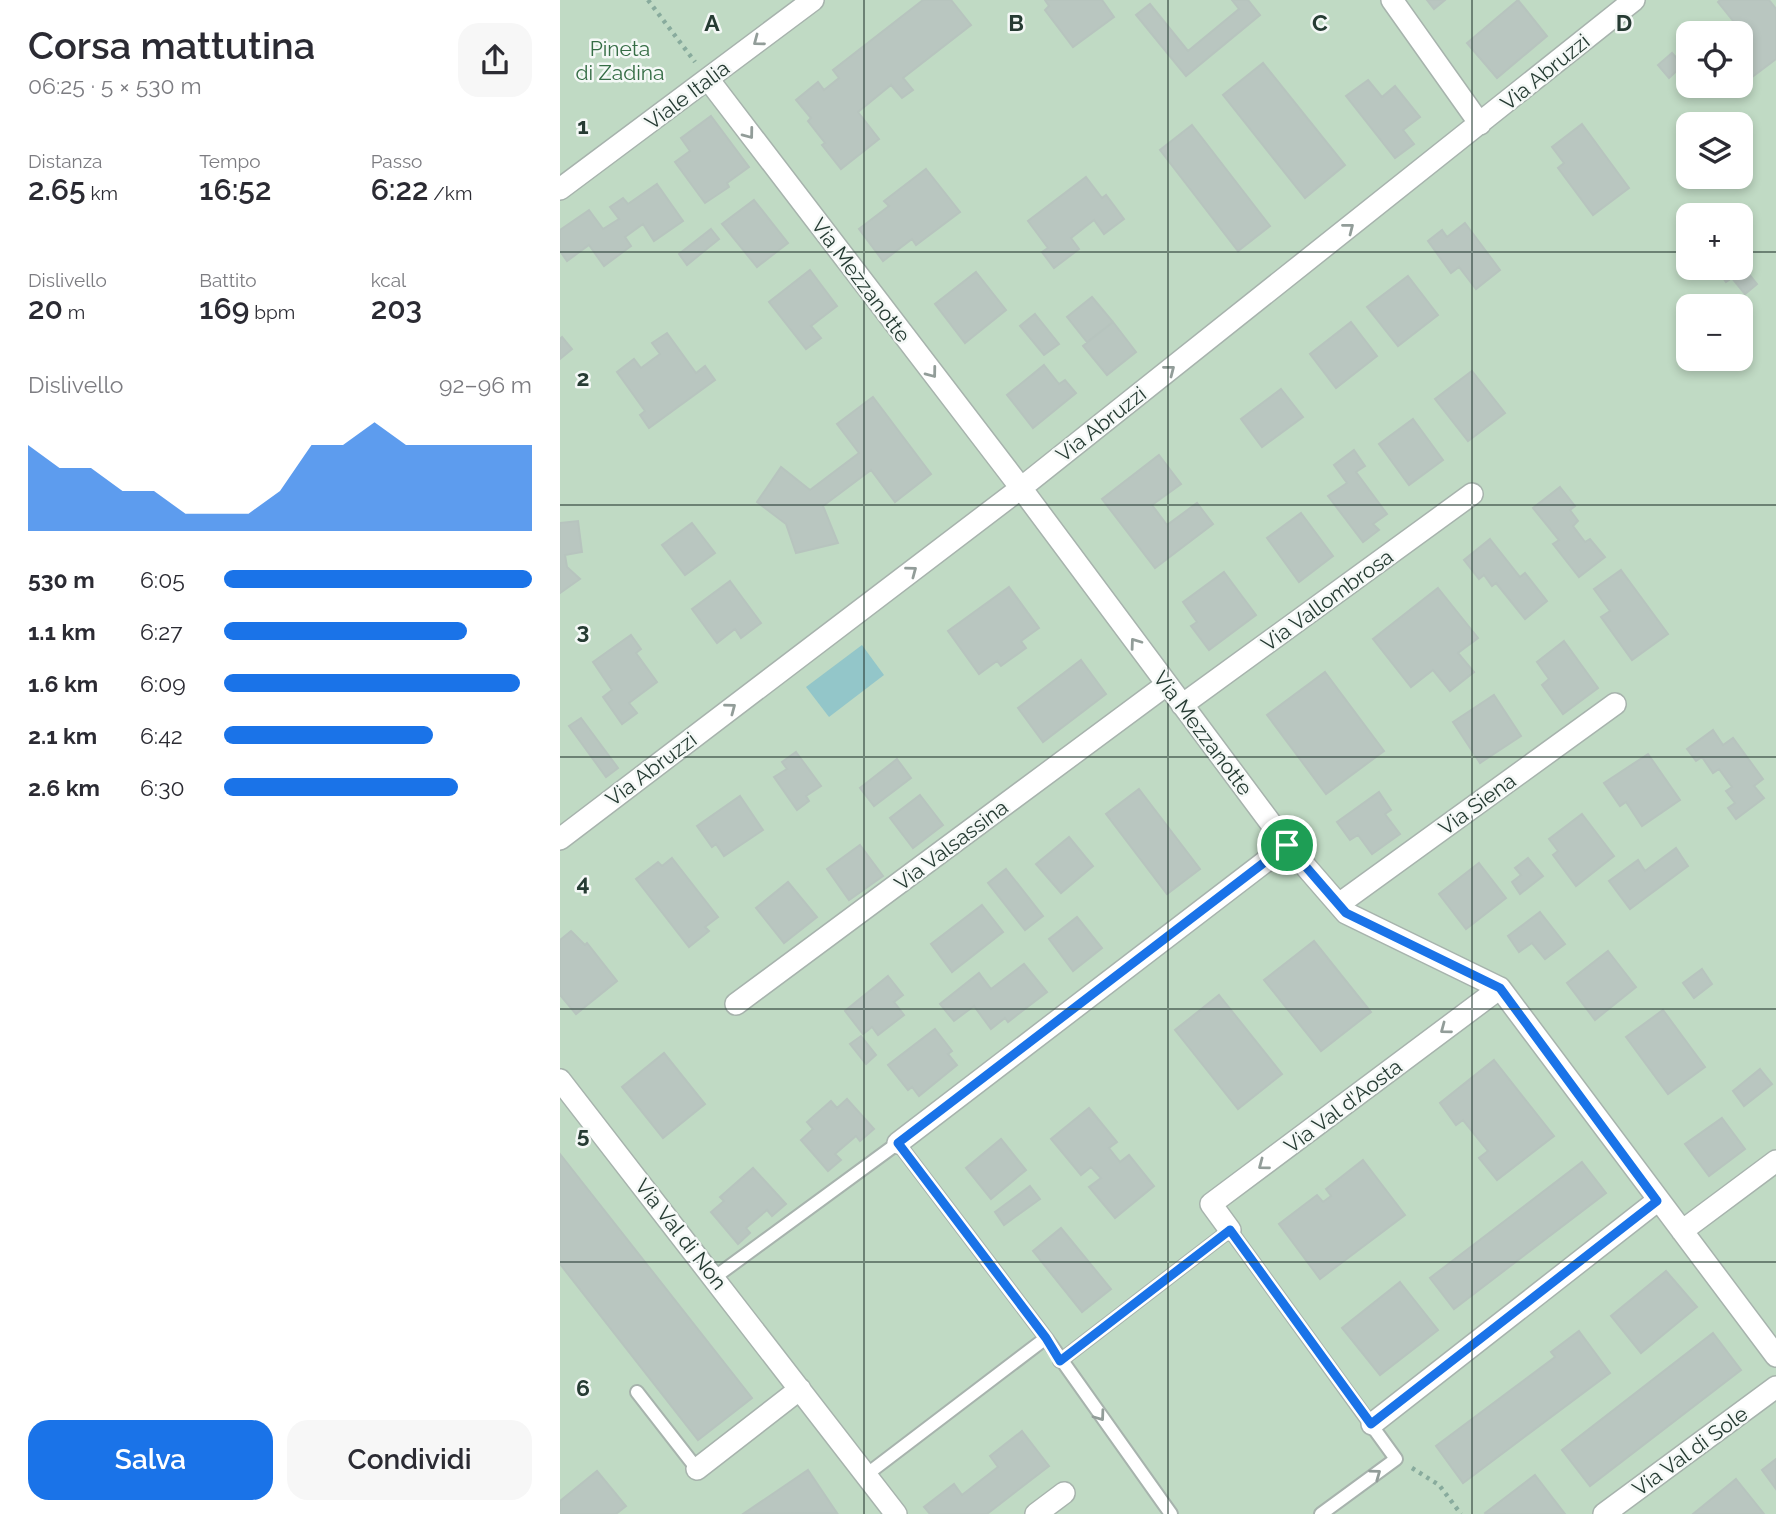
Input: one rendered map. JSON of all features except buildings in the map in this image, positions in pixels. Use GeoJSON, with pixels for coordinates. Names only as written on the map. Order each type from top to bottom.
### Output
{"type":"FeatureCollection","features":[{"type":"Feature","properties":{"kind":"street","name":"Viale Italia"},"geometry":{"type":"LineString","coordinates":[[560,189],[813,0]]}},
{"type":"Feature","properties":{"kind":"street"},"geometry":{"type":"LineString","coordinates":[[1392,0],[1480,124]]}},
{"type":"Feature","properties":{"kind":"street","name":"Via Abruzzi"},"geometry":{"type":"LineString","coordinates":[[560,839],[1021,488],[1634,0]]}},
{"type":"Feature","properties":{"kind":"street","name":"Via Mezzanotte"},"geometry":{"type":"LineString","coordinates":[[708,79],[1021,488],[1287,845],[1346,913],[1500,988],[1657,1201],[1776,1356]]}},
{"type":"Feature","properties":{"kind":"street","name":"Via Vallombrosa"},"geometry":{"type":"LineString","coordinates":[[1182,705],[1472,494]]}},
{"type":"Feature","properties":{"kind":"street","name":"Via Valsassina"},"geometry":{"type":"LineString","coordinates":[[736,1004],[1166,685]]}},
{"type":"Feature","properties":{"kind":"street","name":"Via Siena"},"geometry":{"type":"LineString","coordinates":[[1339,904],[1615,704]]}},
{"type":"Feature","properties":{"kind":"street"},"geometry":{"type":"LineString","coordinates":[[898,1143],[1287,845]]}},
{"type":"Feature","properties":{"kind":"street","name":"Via Val d'Aosta"},"geometry":{"type":"LineString","coordinates":[[1230,1230],[1211,1204],[1500,988]]}},
{"type":"Feature","properties":{"kind":"street","name":"Via Val di Non"},"geometry":{"type":"LineString","coordinates":[[564,1091],[715,1277],[896,1514]]}},
{"type":"Feature","properties":{"kind":"street"},"geometry":{"type":"LineString","coordinates":[[1682,1231],[1776,1161]]}},
{"type":"Feature","properties":{"kind":"street"},"geometry":{"type":"LineString","coordinates":[[1371,1424],[1657,1201]]}},
{"type":"Feature","properties":{"kind":"street","name":"Via Val di Sole"},"geometry":{"type":"LineString","coordinates":[[1604,1514],[1776,1387]]}},
{"type":"Feature","properties":{"kind":"street"},"geometry":{"type":"LineString","coordinates":[[697,1469],[800,1389]]}},
{"type":"Feature","properties":{"kind":"street"},"geometry":{"type":"LineString","coordinates":[[1036,1514],[1064,1493]]}},
{"type":"Feature","properties":{"kind":"lane"},"geometry":{"type":"LineString","coordinates":[[715,1277],[898,1143],[1046,1338],[1171,1514]]}},
{"type":"Feature","properties":{"kind":"lane"},"geometry":{"type":"LineString","coordinates":[[1060,1361],[1230,1230],[1396,1459],[1321,1514]]}},
{"type":"Feature","properties":{"kind":"lane"},"geometry":{"type":"LineString","coordinates":[[866,1475],[1046,1338]]}},
{"type":"Feature","properties":{"kind":"lane"},"geometry":{"type":"LineString","coordinates":[[637,1392],[697,1469]]}},
{"type":"Feature","properties":{"kind":"path"},"geometry":{"type":"LineString","coordinates":[[648,0],[708,79]]}},
{"type":"Feature","properties":{"kind":"path"},"geometry":{"type":"LineString","coordinates":[[1396,1459],[1439,1485],[1461,1514]]}},
{"type":"Feature","properties":{"kind":"green space","name":"Pineta di Zadina"},"geometry":{"type":"Polygon","coordinates":[[[560,0],[1776,0],[1776,1514],[560,1514],[560,0]]]}},
{"type":"Feature","properties":{"kind":"water"},"geometry":{"type":"Polygon","coordinates":[[[862,645],[884,675],[829,717],[806,687],[862,645]]]}},
{"type":"Feature","properties":{"kind":"route"},"geometry":{"type":"LineString","coordinates":[[1287,845],[1346,913],[1500,988],[1657,1201],[1371,1424],[1230,1230],[1060,1361],[1046,1338],[898,1143],[1287,845]]}}]}
